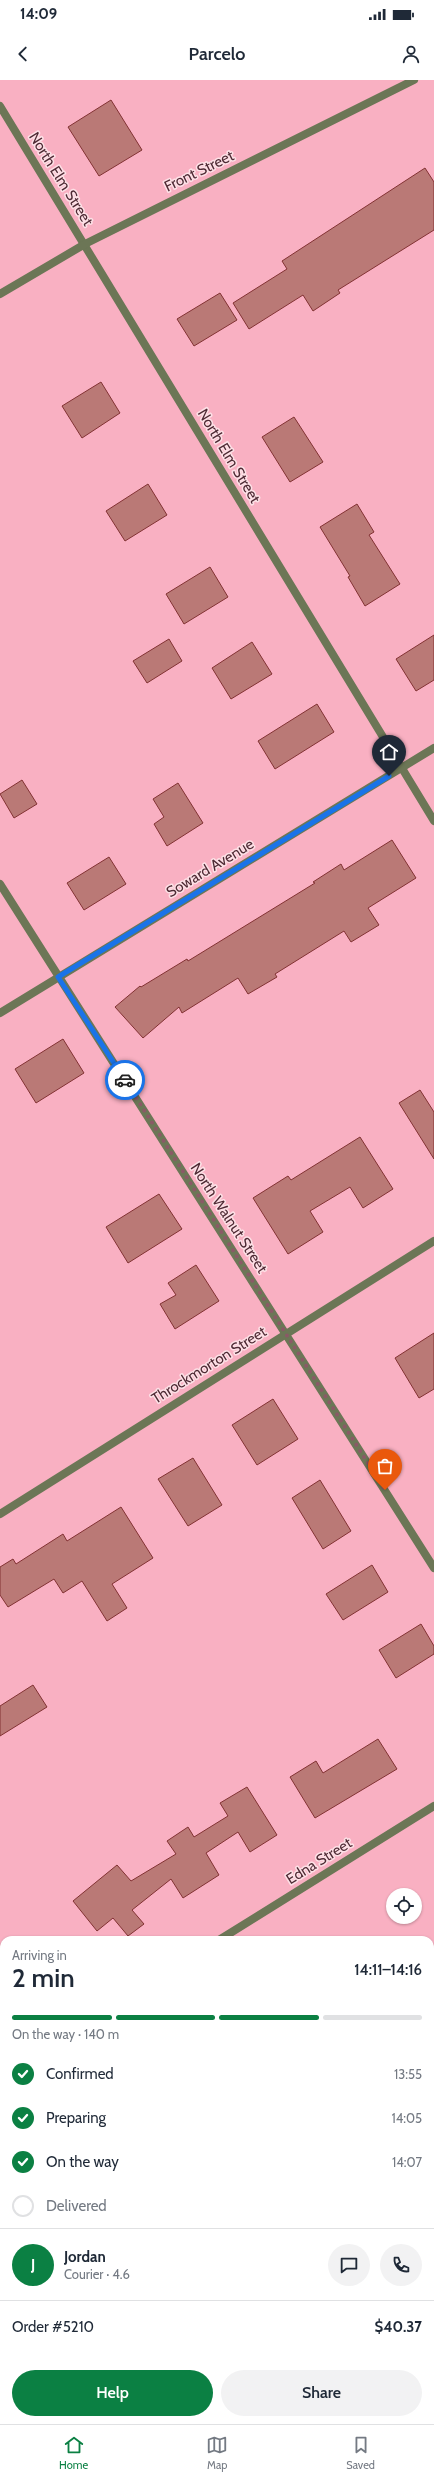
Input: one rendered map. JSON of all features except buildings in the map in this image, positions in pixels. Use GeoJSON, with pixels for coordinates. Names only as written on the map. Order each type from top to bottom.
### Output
{"type":"FeatureCollection","features":[{"type":"Feature","properties":{"kind":"street","name":"Front Street"},"geometry":{"type":"LineString","coordinates":[[0,294],[85,244],[414,80]]}},
{"type":"Feature","properties":{"kind":"street","name":"North Elm Street"},"geometry":{"type":"LineString","coordinates":[[0,106],[434,821]]}},
{"type":"Feature","properties":{"kind":"street","name":"Soward Avenue"},"geometry":{"type":"LineString","coordinates":[[0,1013],[434,748]]}},
{"type":"Feature","properties":{"kind":"street","name":"North Walnut Street"},"geometry":{"type":"LineString","coordinates":[[0,884],[434,1568]]}},
{"type":"Feature","properties":{"kind":"street","name":"Throckmorton Street"},"geometry":{"type":"LineString","coordinates":[[0,1514],[434,1241]]}},
{"type":"Feature","properties":{"kind":"street","name":"Edna Street"},"geometry":{"type":"LineString","coordinates":[[226,1936],[434,1806]]}},
{"type":"Feature","properties":{"kind":"way so far"},"geometry":{"type":"LineString","coordinates":[[125,1080],[385,1490]]}},
{"type":"Feature","properties":{"kind":"route"},"geometry":{"type":"LineString","coordinates":[[125,1080],[58,977],[389,776]]}}]}
